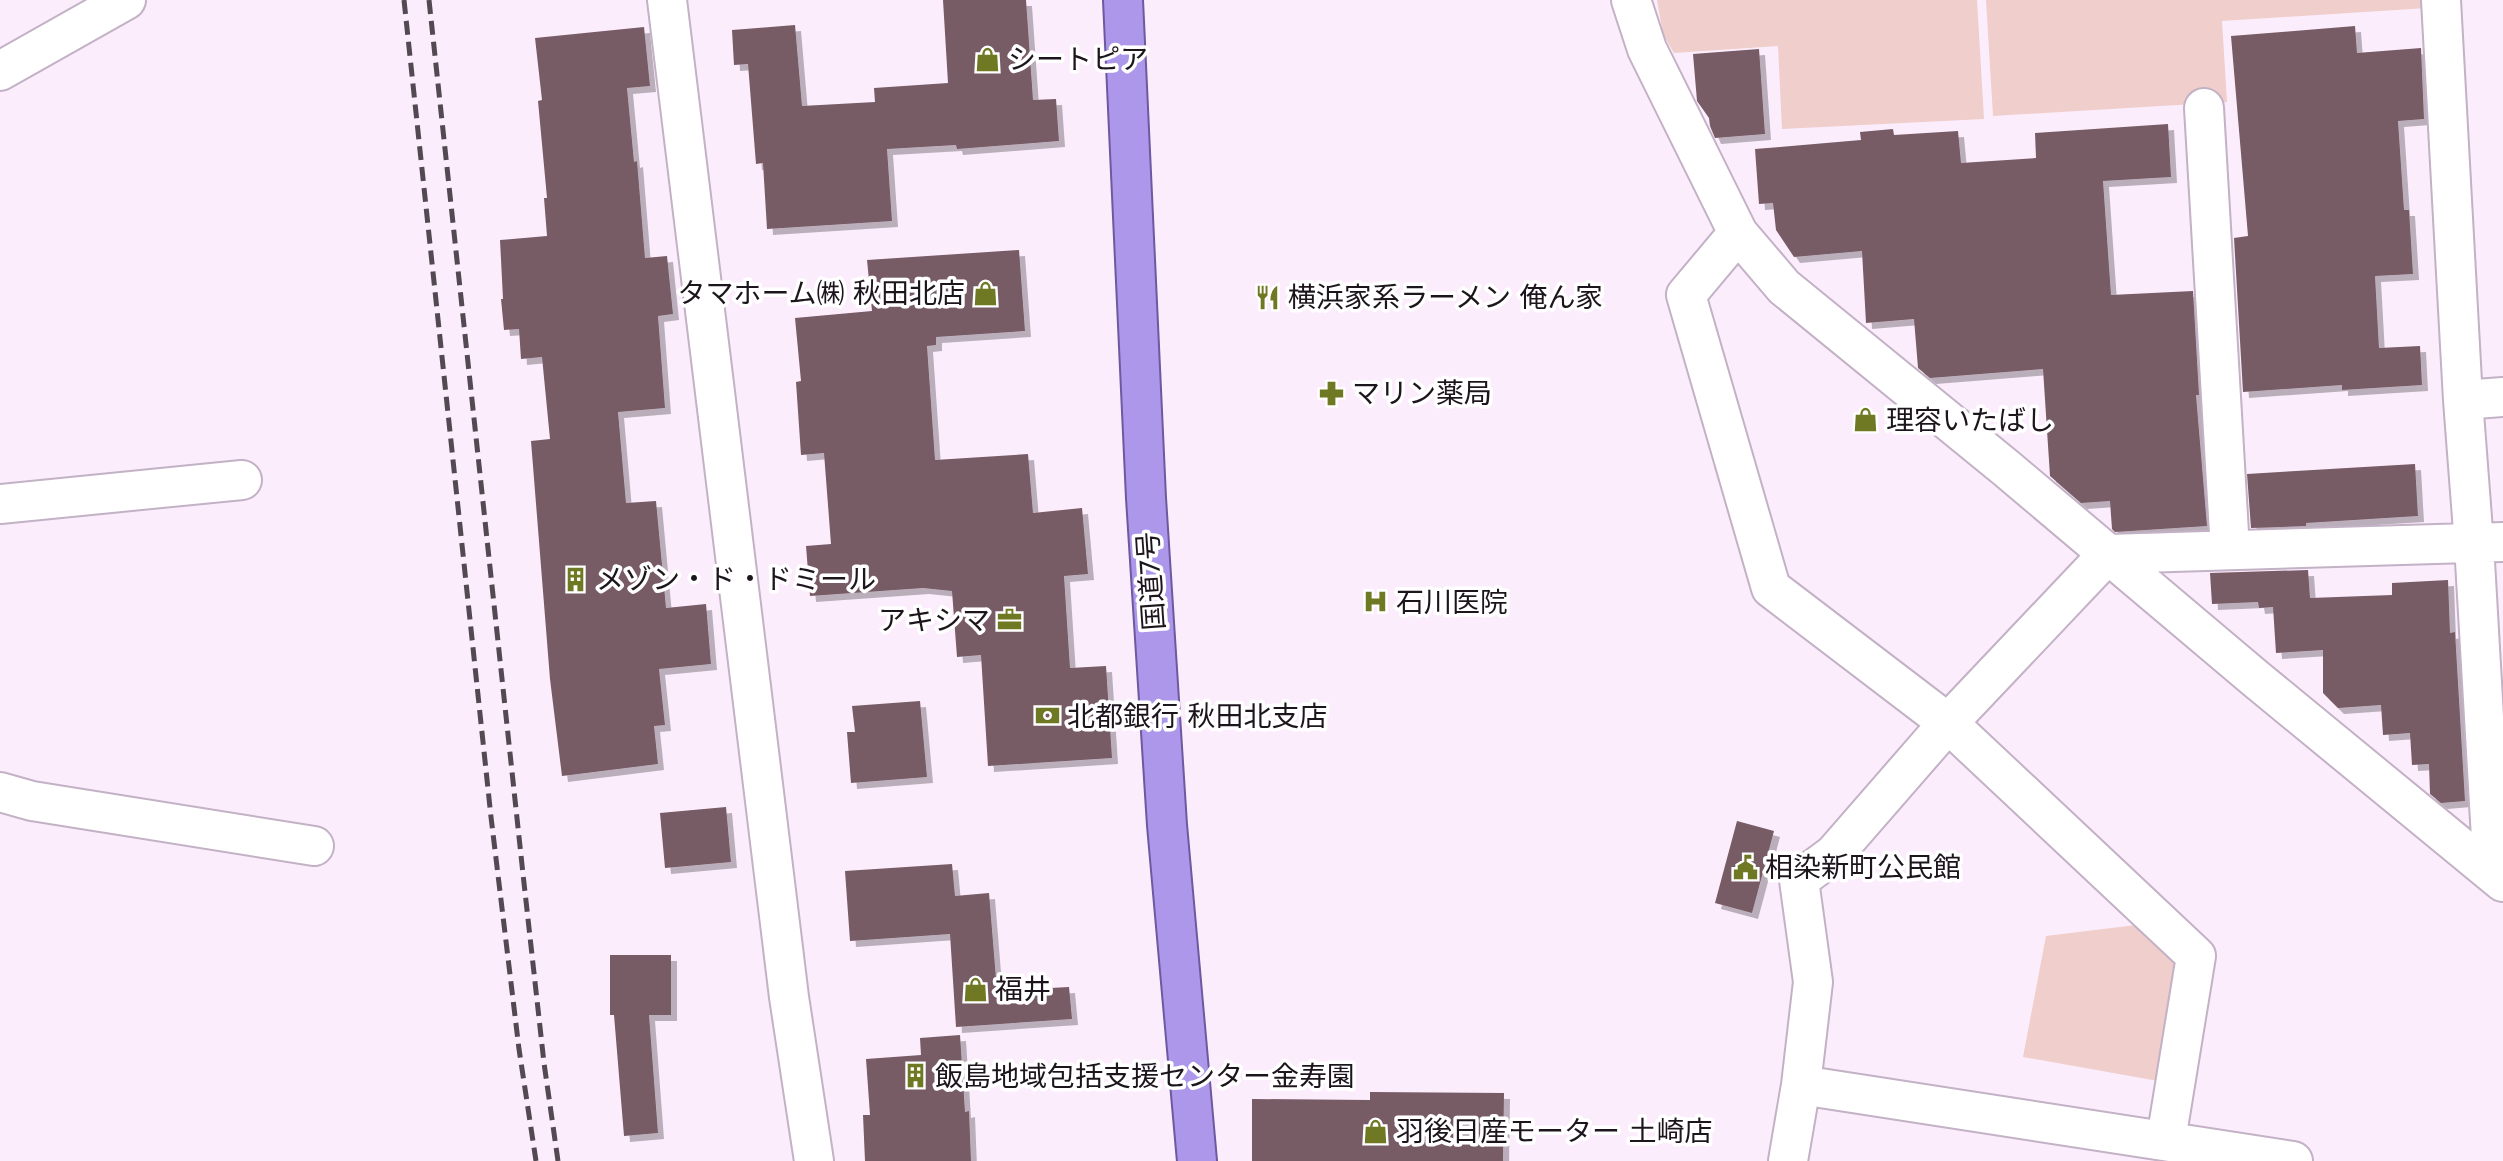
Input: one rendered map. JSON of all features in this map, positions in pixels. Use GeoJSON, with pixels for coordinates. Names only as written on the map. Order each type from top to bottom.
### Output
{"type":"FeatureCollection","features":[{"type":"Feature","properties":{"kind":"highway","name":"国道7号"},"geometry":{"type":"LineString","coordinates":[[1123,0],[1146,498],[1167,825],[1197,1161]]}},
{"type":"Feature","properties":{"kind":"street"},"geometry":{"type":"LineString","coordinates":[[0,71],[126,0]]}},
{"type":"Feature","properties":{"kind":"street"},"geometry":{"type":"LineString","coordinates":[[667,0],[787,983],[814,1161]]}},
{"type":"Feature","properties":{"kind":"street"},"geometry":{"type":"LineString","coordinates":[[1631,0],[1647,49],[1738,233],[1784,287],[2498,878]]}},
{"type":"Feature","properties":{"kind":"street"},"geometry":{"type":"LineString","coordinates":[[2441,0],[2462,400],[2489,543],[2498,878]]}},
{"type":"Feature","properties":{"kind":"street"},"geometry":{"type":"LineString","coordinates":[[2204,108],[2230,550]]}},
{"type":"Feature","properties":{"kind":"street"},"geometry":{"type":"LineString","coordinates":[[1738,233],[1686,295],[1771,588],[1948,723],[2196,956],[2166,1140]]}},
{"type":"Feature","properties":{"kind":"street"},"geometry":{"type":"LineString","coordinates":[[2462,400],[2503,397]]}},
{"type":"Feature","properties":{"kind":"street"},"geometry":{"type":"LineString","coordinates":[[0,505],[242,480]]}},
{"type":"Feature","properties":{"kind":"street"},"geometry":{"type":"LineString","coordinates":[[1788,1161],[1814,982],[1799,880],[1835,854],[1948,723],[2108,554],[2489,543]]}},
{"type":"Feature","properties":{"kind":"street"},"geometry":{"type":"LineString","coordinates":[[0,792],[32,801],[314,846]]}},
{"type":"Feature","properties":{"kind":"street"},"geometry":{"type":"LineString","coordinates":[[1801,1085],[2293,1161]]}},
{"type":"Feature","properties":{"kind":"shaded area"},"geometry":{"type":"Polygon","coordinates":[[[1657,0],[1977,0],[1984,119],[1782,129],[1778,46],[1674,53],[1663,34],[1657,0]]]}},
{"type":"Feature","properties":{"kind":"shaded area"},"geometry":{"type":"Polygon","coordinates":[[[1986,0],[2426,0],[2427,8],[2222,21],[2227,102],[1993,116],[1986,0]]]}},
{"type":"Feature","properties":{"kind":"shaded area"},"geometry":{"type":"Polygon","coordinates":[[[2144,924],[2178,959],[2158,1081],[2023,1057],[2046,936],[2144,924]]]}},
{"type":"Feature","properties":{"kind":"building"},"geometry":{"type":"Polygon","coordinates":[[[943,0],[1026,0],[1033,100],[1056,99],[1059,141],[957,149],[956,145],[887,149],[892,221],[767,229],[763,163],[756,164],[748,64],[734,65],[732,30],[795,25],[802,106],[875,102],[874,88],[948,83],[943,0]]]}},
{"type":"Feature","properties":{"kind":"building"},"geometry":{"type":"Polygon","coordinates":[[[2355,26],[2357,53],[2421,48],[2424,119],[2398,121],[2404,210],[2409,210],[2413,274],[2375,276],[2379,348],[2420,346],[2422,385],[2342,390],[2342,385],[2243,392],[2234,238],[2248,236],[2231,36],[2355,26]]]}},
{"type":"Feature","properties":{"kind":"building"},"geometry":{"type":"Polygon","coordinates":[[[644,27],[650,86],[627,88],[634,162],[637,161],[645,258],[667,256],[673,314],[658,316],[665,408],[618,412],[626,503],[656,501],[666,608],[706,604],[711,664],[659,669],[665,725],[654,726],[658,764],[562,776],[550,679],[531,441],[550,439],[542,357],[521,359],[519,329],[504,330],[500,240],[547,236],[544,198],[547,198],[538,101],[542,100],[535,38],[644,27]]]}},
{"type":"Feature","properties":{"kind":"building"},"geometry":{"type":"Polygon","coordinates":[[[1759,49],[1765,134],[1715,138],[1709,118],[1697,101],[1693,54],[1759,49]]]}},
{"type":"Feature","properties":{"kind":"building"},"geometry":{"type":"Polygon","coordinates":[[[2168,124],[2171,177],[2103,181],[2111,295],[2193,291],[2199,395],[2196,395],[2207,526],[2115,532],[2112,529],[2110,501],[2081,503],[2050,476],[2043,369],[1930,378],[1918,368],[1914,319],[1866,323],[1862,251],[1794,257],[1776,230],[1773,203],[1759,204],[1755,149],[1861,140],[1860,132],[1893,129],[1894,135],[1958,131],[1961,163],[2036,158],[2035,133],[2168,124]]]}},
{"type":"Feature","properties":{"kind":"building"},"geometry":{"type":"Polygon","coordinates":[[[1019,250],[1025,331],[936,337],[936,345],[927,346],[935,460],[1028,454],[1033,513],[1082,508],[1088,574],[1064,576],[1070,668],[1106,666],[1112,758],[988,766],[981,655],[957,657],[952,591],[923,588],[810,596],[806,546],[831,544],[824,453],[801,455],[796,382],[801,381],[795,318],[872,311],[867,260],[1019,250]]]}},
{"type":"Feature","properties":{"kind":"building"},"geometry":{"type":"Polygon","coordinates":[[[2415,464],[2418,516],[2251,528],[2247,474],[2415,464]]]}},
{"type":"Feature","properties":{"kind":"building"},"geometry":{"type":"Polygon","coordinates":[[[2308,570],[2310,598],[2392,595],[2392,583],[2448,580],[2450,633],[2455,632],[2465,801],[2441,803],[2430,794],[2429,764],[2412,765],[2410,733],[2383,735],[2381,705],[2338,708],[2323,693],[2323,650],[2276,653],[2273,607],[2259,608],[2258,602],[2212,604],[2210,573],[2308,570]]]}},
{"type":"Feature","properties":{"kind":"building"},"geometry":{"type":"Polygon","coordinates":[[[920,701],[927,777],[851,783],[847,732],[855,732],[852,706],[920,701]]]}},
{"type":"Feature","properties":{"kind":"building"},"geometry":{"type":"Polygon","coordinates":[[[726,807],[731,862],[665,868],[660,813],[726,807]]]}},
{"type":"Feature","properties":{"kind":"building","name":"相染新町公民館"},"geometry":{"type":"Polygon","coordinates":[[[1737,821],[1774,831],[1752,913],[1715,903],[1737,821]]]}},
{"type":"Feature","properties":{"kind":"building"},"geometry":{"type":"Polygon","coordinates":[[[952,864],[955,896],[989,893],[997,991],[1069,987],[1072,1019],[956,1027],[950,934],[850,941],[845,871],[952,864]]]}},
{"type":"Feature","properties":{"kind":"building"},"geometry":{"type":"Polygon","coordinates":[[[610,955],[671,955],[671,1015],[649,1015],[658,1133],[624,1136],[614,1015],[610,1015],[610,955]]]}},
{"type":"Feature","properties":{"kind":"building"},"geometry":{"type":"Polygon","coordinates":[[[960,1035],[965,1112],[969,1111],[971,1161],[865,1161],[863,1115],[870,1115],[866,1059],[921,1055],[920,1038],[960,1035]]]}},
{"type":"Feature","properties":{"kind":"building"},"geometry":{"type":"Polygon","coordinates":[[[1370,1092],[1504,1093],[1503,1161],[1252,1161],[1252,1099],[1370,1100],[1370,1092]]]}},
{"type":"Feature","properties":{"kind":"railway"},"geometry":{"type":"LineString","coordinates":[[404,0],[491,817],[519,1049],[536,1161]]}},
{"type":"Feature","properties":{"kind":"railway"},"geometry":{"type":"LineString","coordinates":[[429,0],[523,874],[558,1161]]}},
{"type":"Feature","properties":{"kind":"place","name":"シートピア"},"geometry":{"type":"Point","coordinates":[988,59]}},
{"type":"Feature","properties":{"kind":"place","name":"タマホーム㈱ 秋田北店"},"geometry":{"type":"Point","coordinates":[985,293]}},
{"type":"Feature","properties":{"kind":"place","name":"横浜家系ラーメン 俺ん家"},"geometry":{"type":"Point","coordinates":[1268,297]}},
{"type":"Feature","properties":{"kind":"place","name":"マリン薬局"},"geometry":{"type":"Point","coordinates":[1332,393]}},
{"type":"Feature","properties":{"kind":"place","name":"理容いたばし"},"geometry":{"type":"Point","coordinates":[1866,420]}},
{"type":"Feature","properties":{"kind":"place","name":"メゾン・ド・ドミール"},"geometry":{"type":"Point","coordinates":[576,579]}},
{"type":"Feature","properties":{"kind":"place","name":"石川医院"},"geometry":{"type":"Point","coordinates":[1376,602]}},
{"type":"Feature","properties":{"kind":"place","name":"アキシマ"},"geometry":{"type":"Point","coordinates":[1010,620]}},
{"type":"Feature","properties":{"kind":"place","name":"北都銀行 秋田北支店"},"geometry":{"type":"Point","coordinates":[1047,716]}},
{"type":"Feature","properties":{"kind":"place","name":"相染新町公民館"},"geometry":{"type":"Point","coordinates":[1745,867]}},
{"type":"Feature","properties":{"kind":"place","name":"福井"},"geometry":{"type":"Point","coordinates":[975,989]}},
{"type":"Feature","properties":{"kind":"place","name":"飯島地域包括支援センター金寿園"},"geometry":{"type":"Point","coordinates":[915,1076]}},
{"type":"Feature","properties":{"kind":"place","name":"羽後日産モーター 土崎店"},"geometry":{"type":"Point","coordinates":[1376,1131]}}]}
